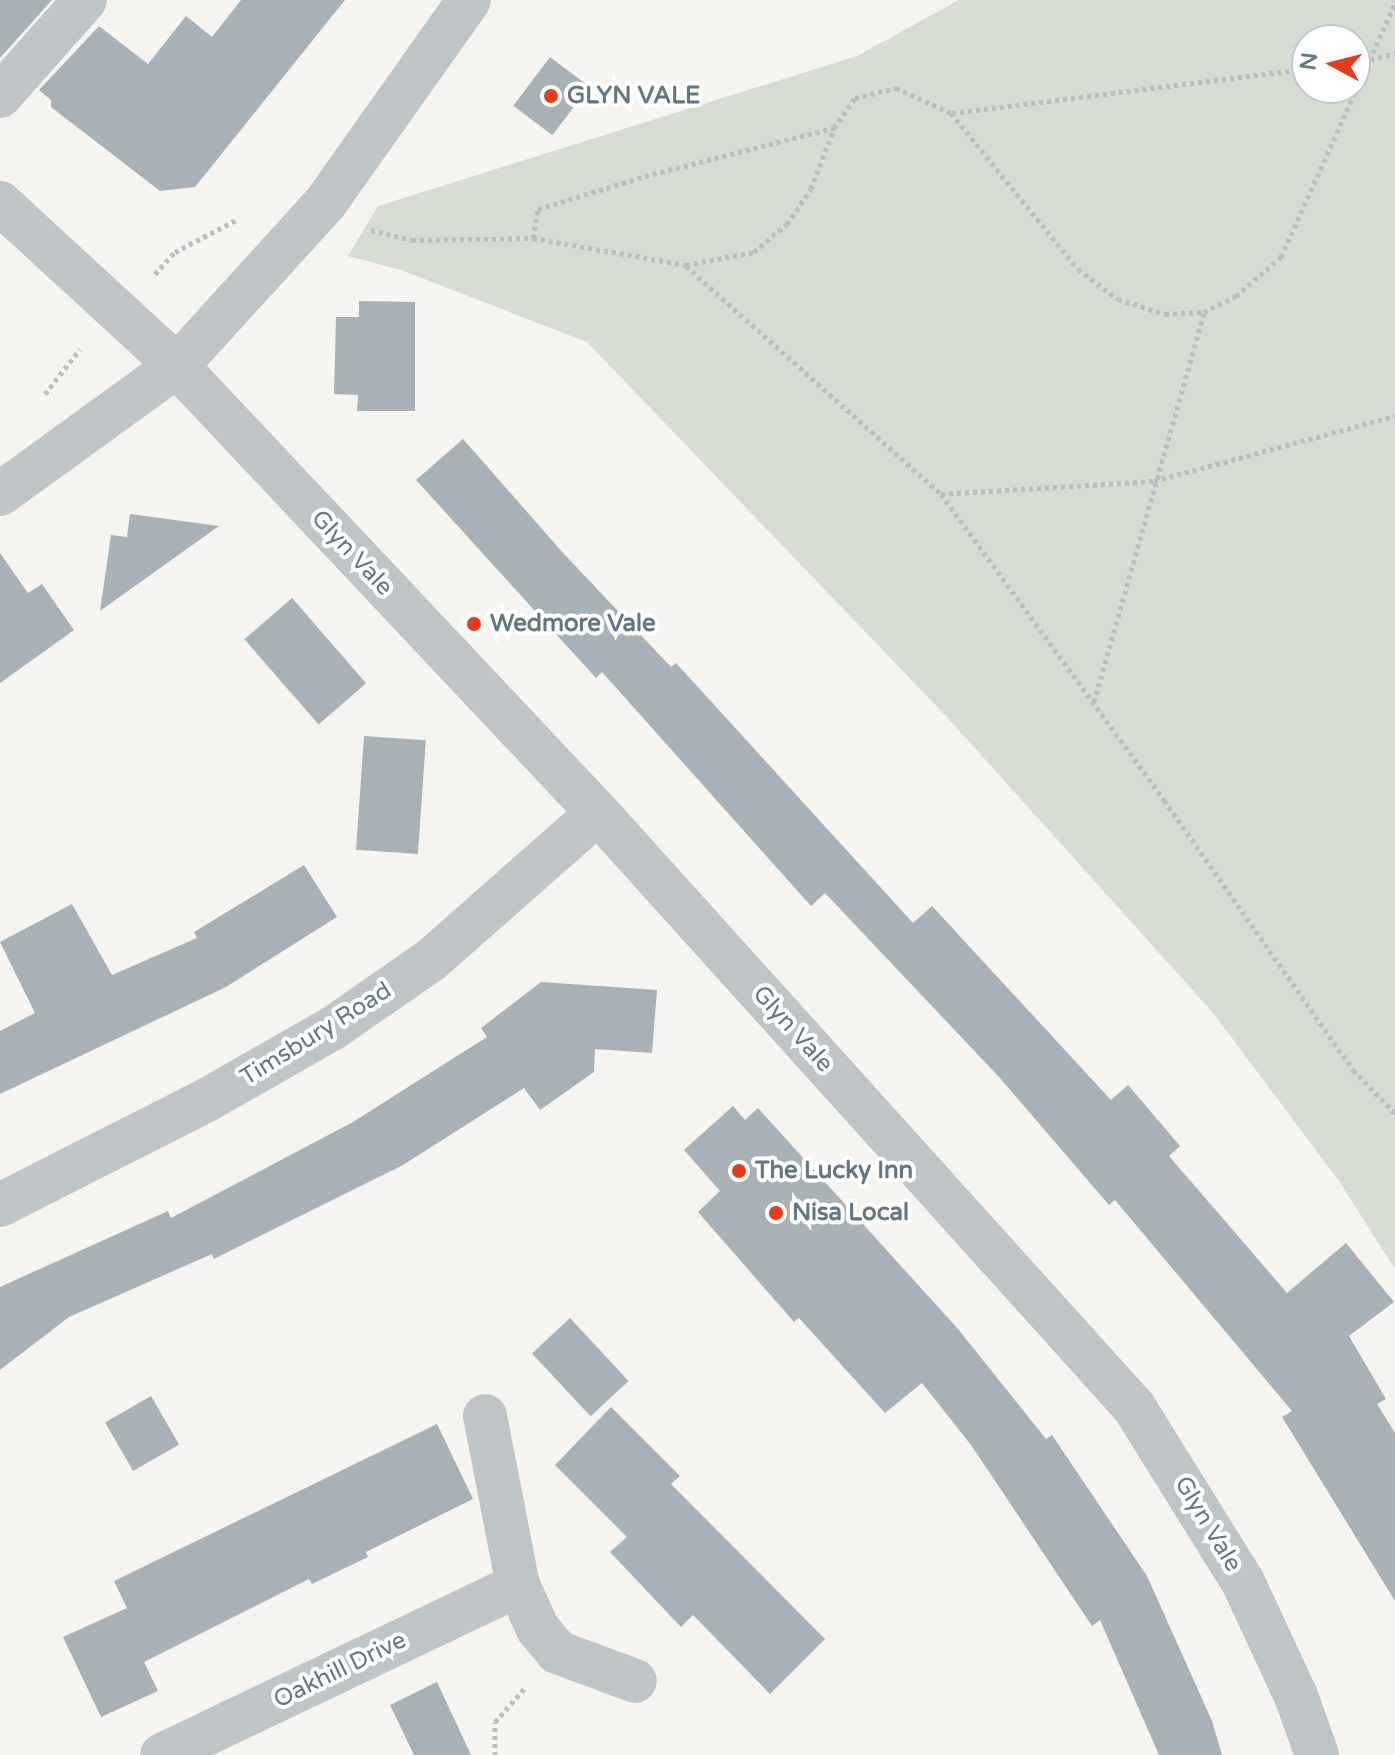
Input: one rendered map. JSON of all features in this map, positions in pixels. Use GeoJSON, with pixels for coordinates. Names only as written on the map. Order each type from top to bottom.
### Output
{"type":"FeatureCollection","features":[{"type":"Feature","properties":{"kind":"street"},"geometry":{"type":"LineString","coordinates":[[0,96],[85,0]]}},
{"type":"Feature","properties":{"kind":"street"},"geometry":{"type":"LineString","coordinates":[[0,494],[177,366],[326,202],[469,0]]}},
{"type":"Feature","properties":{"kind":"street","name":"Glyn Vale"},"geometry":{"type":"LineString","coordinates":[[0,203],[177,366],[598,813],[1134,1407],[1243,1582],[1296,1696],[1317,1755]]}},
{"type":"Feature","properties":{"kind":"street","name":"Timsbury Road"},"geometry":{"type":"LineString","coordinates":[[0,1205],[205,1101],[333,1028],[431,960],[598,813]]}},
{"type":"Feature","properties":{"kind":"street"},"geometry":{"type":"LineString","coordinates":[[485,1416],[518,1585],[557,1652],[635,1681]]}},
{"type":"Feature","properties":{"kind":"street","name":"Oakhill Drive"},"geometry":{"type":"LineString","coordinates":[[162,1755],[518,1585]]}},
{"type":"Feature","properties":{"kind":"path"},"geometry":{"type":"LineString","coordinates":[[1371,59],[1395,3]]}},
{"type":"Feature","properties":{"kind":"path"},"geometry":{"type":"LineString","coordinates":[[1371,61],[1395,53]]}},
{"type":"Feature","properties":{"kind":"path"},"geometry":{"type":"LineString","coordinates":[[951,113],[1291,71]]}},
{"type":"Feature","properties":{"kind":"path"},"geometry":{"type":"LineString","coordinates":[[326,202],[365,229],[412,240],[533,238],[686,265],[754,252],[787,224],[811,189],[834,128],[855,98],[896,88],[951,113],[1088,276],[1118,299],[1153,311],[1204,312],[1236,296],[1281,257],[1350,104]]}},
{"type":"Feature","properties":{"kind":"path"},"geometry":{"type":"LineString","coordinates":[[533,238],[538,209],[645,176],[834,128]]}},
{"type":"Feature","properties":{"kind":"path"},"geometry":{"type":"LineString","coordinates":[[686,265],[941,494],[1353,1070],[1395,1113]]}},
{"type":"Feature","properties":{"kind":"path"},"geometry":{"type":"LineString","coordinates":[[1093,703],[1204,312]]}},
{"type":"Feature","properties":{"kind":"path"},"geometry":{"type":"LineString","coordinates":[[941,494],[1154,481],[1395,416]]}},
{"type":"Feature","properties":{"kind":"path"},"geometry":{"type":"LineString","coordinates":[[495,1755],[495,1722],[557,1652]]}},
{"type":"Feature","properties":{"kind":"shaded area"},"geometry":{"type":"Polygon","coordinates":[[[959,0],[1395,0],[1395,1269],[1339,1181],[1214,1014],[946,716],[587,342],[401,270],[348,256],[378,206],[857,56],[959,0]]]}},
{"type":"Feature","properties":{"kind":"building"},"geometry":{"type":"Polygon","coordinates":[[[0,0],[52,0],[1,57],[0,57],[0,0]]]}},
{"type":"Feature","properties":{"kind":"building"},"geometry":{"type":"Polygon","coordinates":[[[241,0],[345,0],[195,187],[160,191],[51,107],[51,100],[39,90],[99,26],[148,64],[186,16],[212,37],[241,0]]]}},
{"type":"Feature","properties":{"kind":"building","name":"GLYN VALE"},"geometry":{"type":"Polygon","coordinates":[[[550,57],[589,86],[552,135],[513,106],[550,57]]]}},
{"type":"Feature","properties":{"kind":"building"},"geometry":{"type":"Polygon","coordinates":[[[359,301],[415,302],[415,411],[357,411],[358,395],[334,394],[336,317],[359,317],[359,301]]]}},
{"type":"Feature","properties":{"kind":"building"},"geometry":{"type":"Polygon","coordinates":[[[463,439],[564,554],[671,667],[676,663],[913,923],[932,906],[1111,1100],[1128,1085],[1180,1146],[1169,1156],[1287,1293],[1346,1243],[1394,1302],[1349,1336],[1386,1399],[1377,1404],[1395,1433],[1395,1601],[1282,1417],[1292,1411],[1115,1200],[1109,1205],[999,1077],[825,893],[811,906],[602,672],[596,678],[416,480],[463,439]]]}},
{"type":"Feature","properties":{"kind":"building"},"geometry":{"type":"Polygon","coordinates":[[[130,514],[219,526],[100,611],[111,535],[127,537],[130,514]]]}},
{"type":"Feature","properties":{"kind":"building"},"geometry":{"type":"Polygon","coordinates":[[[0,553],[28,593],[42,584],[74,630],[0,683],[0,553]]]}},
{"type":"Feature","properties":{"kind":"building"},"geometry":{"type":"Polygon","coordinates":[[[292,598],[366,683],[319,725],[244,639],[292,598]]]}},
{"type":"Feature","properties":{"kind":"building"},"geometry":{"type":"Polygon","coordinates":[[[364,736],[426,740],[418,854],[356,850],[364,736]]]}},
{"type":"Feature","properties":{"kind":"building"},"geometry":{"type":"Polygon","coordinates":[[[304,865],[337,917],[226,987],[0,1094],[0,1031],[35,1013],[0,942],[72,904],[112,975],[197,938],[194,932],[304,865]]]}},
{"type":"Feature","properties":{"kind":"building"},"geometry":{"type":"Polygon","coordinates":[[[541,982],[657,990],[652,1053],[595,1049],[594,1072],[540,1110],[524,1088],[403,1165],[214,1259],[212,1254],[69,1317],[0,1370],[0,1287],[168,1211],[171,1218],[353,1122],[487,1037],[481,1028],[541,982]]]}},
{"type":"Feature","properties":{"kind":"building"},"geometry":{"type":"Polygon","coordinates":[[[733,1106],[745,1120],[758,1108],[958,1329],[1046,1439],[1052,1435],[1147,1576],[1212,1721],[1222,1755],[1159,1755],[1100,1620],[1092,1626],[971,1445],[922,1383],[885,1413],[799,1318],[794,1322],[698,1212],[720,1191],[684,1150],[733,1106]]]}},
{"type":"Feature","properties":{"kind":"building"},"geometry":{"type":"Polygon","coordinates":[[[570,1318],[629,1381],[591,1416],[532,1353],[570,1318]]]}},
{"type":"Feature","properties":{"kind":"building"},"geometry":{"type":"Polygon","coordinates":[[[151,1396],[179,1444],[133,1471],[105,1422],[151,1396]]]}},
{"type":"Feature","properties":{"kind":"building"},"geometry":{"type":"Polygon","coordinates":[[[611,1407],[680,1476],[671,1484],[825,1639],[770,1694],[693,1615],[681,1627],[610,1552],[627,1537],[555,1465],[611,1407]]]}},
{"type":"Feature","properties":{"kind":"building"},"geometry":{"type":"Polygon","coordinates":[[[437,1424],[473,1499],[366,1552],[368,1557],[312,1584],[309,1579],[144,1662],[158,1691],[101,1717],[63,1637],[127,1608],[114,1581],[437,1424]]]}},
{"type":"Feature","properties":{"kind":"building"},"geometry":{"type":"Polygon","coordinates":[[[437,1682],[471,1755],[414,1755],[390,1705],[437,1682]]]}},
{"type":"Feature","properties":{"kind":"place","name":"GLYN VALE"},"geometry":{"type":"Point","coordinates":[551,96]}},
{"type":"Feature","properties":{"kind":"place","name":"Wedmore Vale"},"geometry":{"type":"Point","coordinates":[474,624]}},
{"type":"Feature","properties":{"kind":"place","name":"The Lucky Inn"},"geometry":{"type":"Point","coordinates":[739,1171]}},
{"type":"Feature","properties":{"kind":"place","name":"Nisa Local"},"geometry":{"type":"Point","coordinates":[776,1213]}}]}
